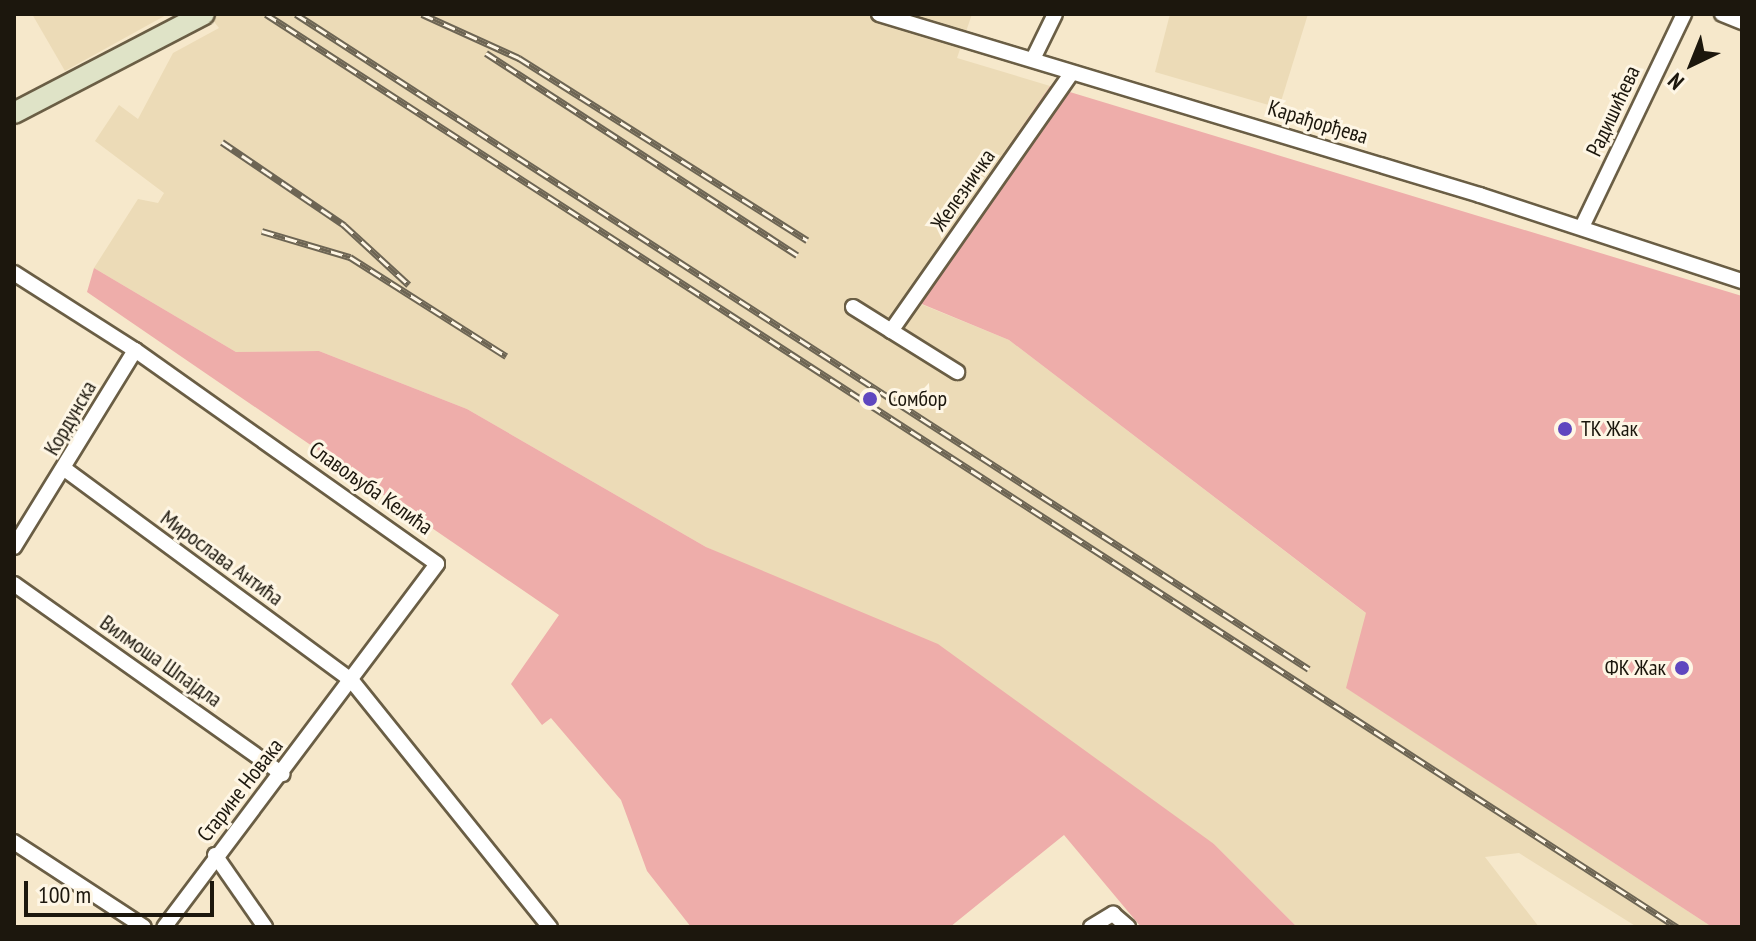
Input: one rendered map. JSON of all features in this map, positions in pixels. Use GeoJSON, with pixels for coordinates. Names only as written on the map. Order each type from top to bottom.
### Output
{"type":"FeatureCollection","features":[{"type":"Feature","properties":{"kind":"main road"},"geometry":{"type":"LineString","coordinates":[[14,113],[204,14]]}},
{"type":"Feature","properties":{"kind":"street","name":"Карађорђева"},"geometry":{"type":"LineString","coordinates":[[879,14],[1582,227],[1742,281]]}},
{"type":"Feature","properties":{"kind":"street"},"geometry":{"type":"LineString","coordinates":[[1033,59],[1055,14]]}},
{"type":"Feature","properties":{"kind":"street","name":"Радишићева"},"geometry":{"type":"LineString","coordinates":[[1582,227],[1684,14]]}},
{"type":"Feature","properties":{"kind":"street"},"geometry":{"type":"LineString","coordinates":[[1722,14],[1742,22]]}},
{"type":"Feature","properties":{"kind":"street","name":"Железничка"},"geometry":{"type":"LineString","coordinates":[[891,331],[1071,74]]}},
{"type":"Feature","properties":{"kind":"street","name":"Славољуба Келића"},"geometry":{"type":"LineString","coordinates":[[14,273],[135,350],[437,564],[352,681]]}},
{"type":"Feature","properties":{"kind":"street"},"geometry":{"type":"LineString","coordinates":[[853,307],[957,372]]}},
{"type":"Feature","properties":{"kind":"street","name":"Кордунска"},"geometry":{"type":"LineString","coordinates":[[14,547],[66,470],[135,350]]}},
{"type":"Feature","properties":{"kind":"street","name":"Мирослава Антића"},"geometry":{"type":"LineString","coordinates":[[66,470],[352,681]]}},
{"type":"Feature","properties":{"kind":"street","name":"Вилмоша Шпајдла"},"geometry":{"type":"LineString","coordinates":[[14,584],[282,774]]}},
{"type":"Feature","properties":{"kind":"street"},"geometry":{"type":"LineString","coordinates":[[352,681],[550,927]]}},
{"type":"Feature","properties":{"kind":"street","name":"Старине Новака"},"geometry":{"type":"LineString","coordinates":[[164,927],[215,855],[282,774],[352,681]]}},
{"type":"Feature","properties":{"kind":"street"},"geometry":{"type":"LineString","coordinates":[[14,842],[144,927]]}},
{"type":"Feature","properties":{"kind":"street"},"geometry":{"type":"LineString","coordinates":[[215,855],[265,927]]}},
{"type":"Feature","properties":{"kind":"street"},"geometry":{"type":"LineString","coordinates":[[1091,927],[1113,914],[1128,927]]}},
{"type":"Feature","properties":{"kind":"shaded area"},"geometry":{"type":"Polygon","coordinates":[[[32,14],[168,14],[65,71],[32,14]]]}},
{"type":"Feature","properties":{"kind":"shaded area"},"geometry":{"type":"Polygon","coordinates":[[[208,14],[972,14],[957,58],[1050,86],[906,298],[1009,340],[1367,614],[1347,688],[1712,927],[1637,927],[1519,853],[1485,857],[1539,927],[1297,927],[1214,844],[797,589],[706,547],[467,409],[319,351],[236,352],[94,268],[138,199],[158,203],[164,193],[95,141],[119,105],[138,119],[173,53],[219,28],[208,14]]]}},
{"type":"Feature","properties":{"kind":"shaded area"},"geometry":{"type":"Polygon","coordinates":[[[1170,14],[1308,14],[1279,108],[1155,72],[1170,14]]]}},
{"type":"Feature","properties":{"kind":"shaded area"},"geometry":{"type":"Polygon","coordinates":[[[1050,86],[1742,296],[1742,927],[1712,927],[1346,688],[1366,613],[1009,340],[905,297],[1050,86]]]}},
{"type":"Feature","properties":{"kind":"shaded area"},"geometry":{"type":"Polygon","coordinates":[[[94,268],[236,352],[319,351],[467,409],[706,547],[938,644],[1214,844],[1297,927],[1141,927],[1064,835],[950,927],[691,927],[647,871],[621,800],[551,718],[542,725],[511,684],[559,615],[87,292],[94,268]]]}},
{"type":"Feature","properties":{"kind":"railway"},"geometry":{"type":"LineString","coordinates":[[266,14],[1677,927]]}},
{"type":"Feature","properties":{"kind":"railway"},"geometry":{"type":"LineString","coordinates":[[296,14],[1309,669]]}},
{"type":"Feature","properties":{"kind":"railway"},"geometry":{"type":"LineString","coordinates":[[422,14],[519,58],[807,240]]}},
{"type":"Feature","properties":{"kind":"railway"},"geometry":{"type":"LineString","coordinates":[[486,53],[797,255]]}},
{"type":"Feature","properties":{"kind":"railway"},"geometry":{"type":"LineString","coordinates":[[222,142],[344,225],[409,285]]}},
{"type":"Feature","properties":{"kind":"railway"},"geometry":{"type":"LineString","coordinates":[[262,231],[350,257],[506,356]]}},
{"type":"Feature","properties":{"kind":"place","name":"Сомбор"},"geometry":{"type":"Point","coordinates":[870,399]}},
{"type":"Feature","properties":{"kind":"place","name":"ТК Жак"},"geometry":{"type":"Point","coordinates":[1565,429]}},
{"type":"Feature","properties":{"kind":"place","name":"ФК Жак"},"geometry":{"type":"Point","coordinates":[1682,668]}}]}
